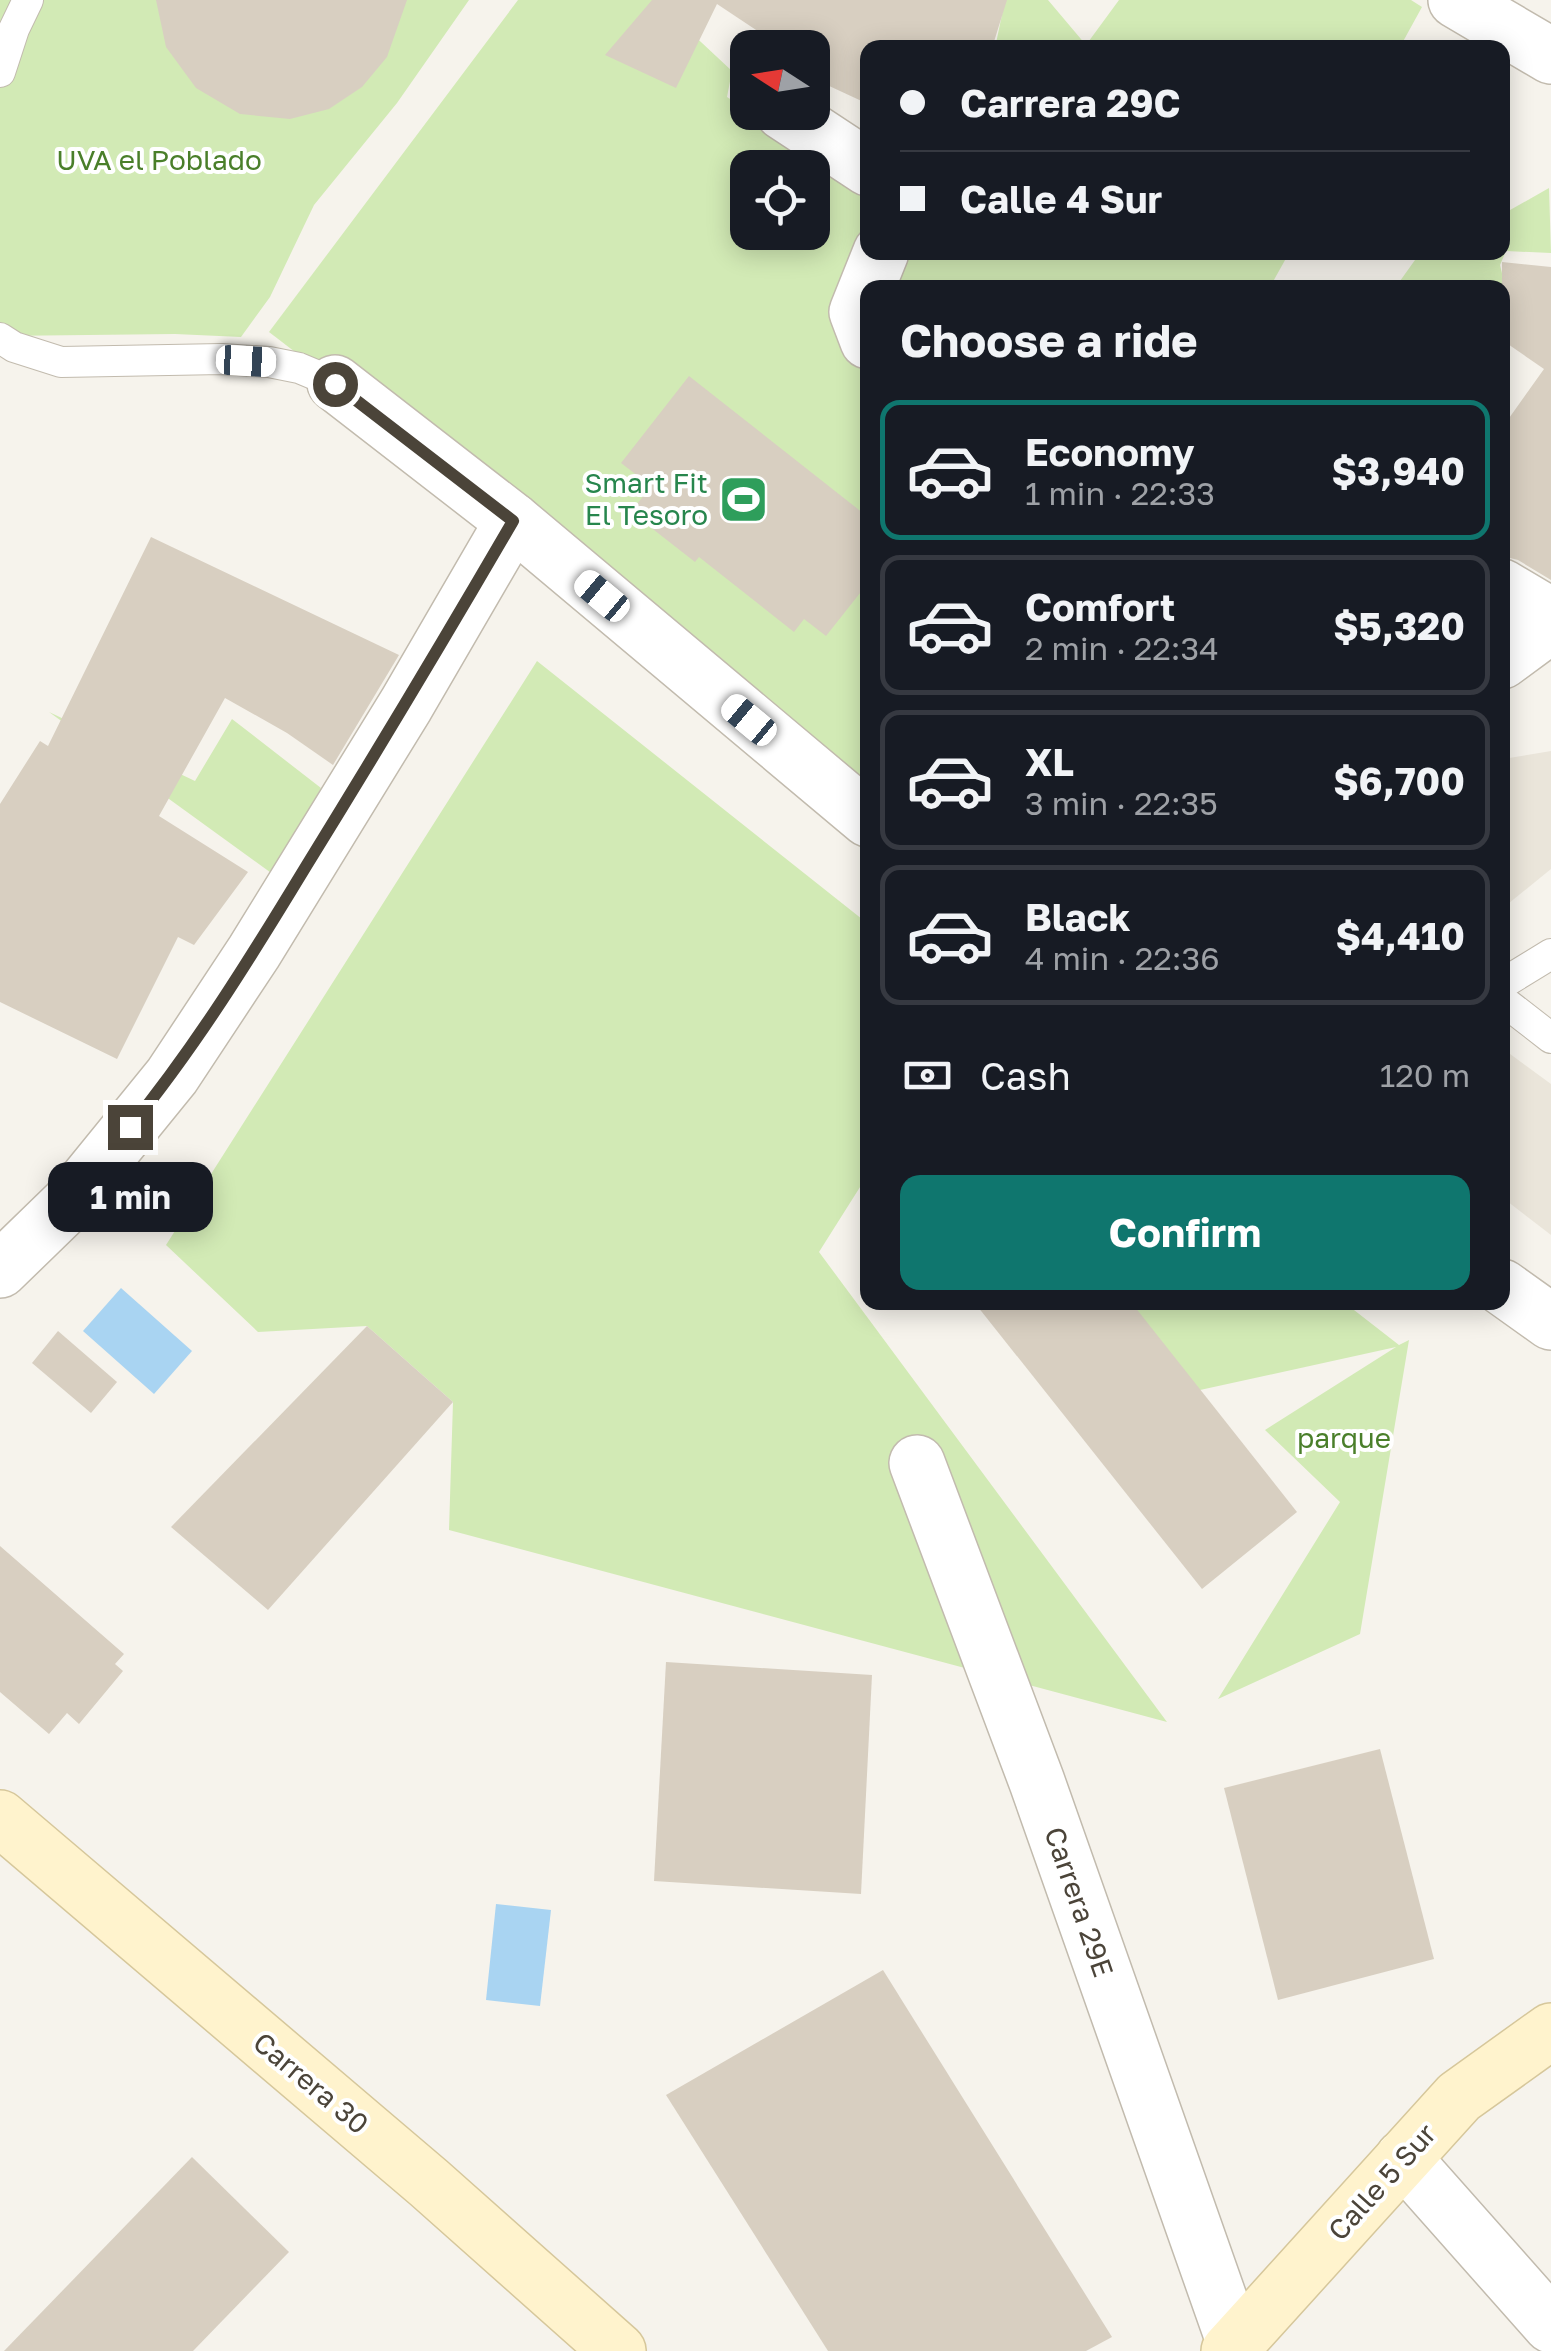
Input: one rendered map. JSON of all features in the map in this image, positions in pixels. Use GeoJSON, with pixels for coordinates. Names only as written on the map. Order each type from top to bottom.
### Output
{"type":"FeatureCollection","features":[{"type":"Feature","properties":{"kind":"street"},"geometry":{"type":"LineString","coordinates":[[1456,0],[1551,56]]}},
{"type":"Feature","properties":{"kind":"street"},"geometry":{"type":"LineString","coordinates":[[810,130],[860,163]]}},
{"type":"Feature","properties":{"kind":"street"},"geometry":{"type":"LineString","coordinates":[[335,384],[513,521],[860,812]]}},
{"type":"Feature","properties":{"kind":"street"},"geometry":{"type":"LineString","coordinates":[[0,1270],[68,1204],[172,1076],[386,738],[513,521]]}},
{"type":"Feature","properties":{"kind":"street"},"geometry":{"type":"LineString","coordinates":[[1510,591],[1551,616]]}},
{"type":"Feature","properties":{"kind":"street"},"geometry":{"type":"LineString","coordinates":[[1510,655],[1551,625]]}},
{"type":"Feature","properties":{"kind":"street"},"geometry":{"type":"LineString","coordinates":[[1510,1294],[1551,1322]]}},
{"type":"Feature","properties":{"kind":"street","name":"Carrera 29E"},"geometry":{"type":"LineString","coordinates":[[918,1463],[1037,1782],[1232,2347]]}},
{"type":"Feature","properties":{"kind":"street","name":"Carrera 30"},"geometry":{"type":"LineString","coordinates":[[0,1818],[429,2183],[618,2351]]}},
{"type":"Feature","properties":{"kind":"street","name":"Calle 5 Sur"},"geometry":{"type":"LineString","coordinates":[[1232,2347],[1460,2097],[1551,2031]]}},
{"type":"Feature","properties":{"kind":"street"},"geometry":{"type":"LineString","coordinates":[[1403,2158],[1551,2325]]}},
{"type":"Feature","properties":{"kind":"lane"},"geometry":{"type":"LineString","coordinates":[[0,72],[28,0]]}},
{"type":"Feature","properties":{"kind":"lane"},"geometry":{"type":"LineString","coordinates":[[0,338],[61,362],[268,362],[299,368],[335,384]]}},
{"type":"Feature","properties":{"kind":"lane"},"geometry":{"type":"LineString","coordinates":[[1510,979],[1551,954]]}},
{"type":"Feature","properties":{"kind":"lane"},"geometry":{"type":"LineString","coordinates":[[1510,1006],[1551,1038]]}},
{"type":"Feature","properties":{"kind":"shaded area"},"geometry":{"type":"Polygon","coordinates":[[[1551,751],[1551,869],[1510,902],[1510,758],[1551,751]]]}},
{"type":"Feature","properties":{"kind":"shaded area"},"geometry":{"type":"Polygon","coordinates":[[[1510,1054],[1551,1084],[1551,1235],[1510,1203],[1510,1054]]]}},
{"type":"Feature","properties":{"kind":"green space","name":"UVA el Poblado"},"geometry":{"type":"Polygon","coordinates":[[[0,0],[469,0],[397,103],[314,205],[270,297],[241,337],[0,336],[0,0]]]}},
{"type":"Feature","properties":{"kind":"green space"},"geometry":{"type":"Polygon","coordinates":[[[518,0],[656,0],[730,69],[730,130],[779,130],[810,150],[730,150],[730,250],[830,250],[830,163],[860,182],[863,260],[836,339],[860,354],[860,786],[269,332],[518,0]]]}},
{"type":"Feature","properties":{"kind":"green space"},"geometry":{"type":"Polygon","coordinates":[[[1005,0],[1048,0],[1082,40],[997,40],[1005,0]]]}},
{"type":"Feature","properties":{"kind":"green space"},"geometry":{"type":"Polygon","coordinates":[[[1119,0],[1411,0],[1422,7],[1404,40],[1090,40],[1119,0]]]}},
{"type":"Feature","properties":{"kind":"green space"},"geometry":{"type":"Polygon","coordinates":[[[1549,188],[1551,253],[1510,251],[1510,210],[1549,188]]]}},
{"type":"Feature","properties":{"kind":"green space"},"geometry":{"type":"Polygon","coordinates":[[[894,260],[1285,260],[1274,280],[886,280],[894,260]]]}},
{"type":"Feature","properties":{"kind":"green space"},"geometry":{"type":"Polygon","coordinates":[[[1415,260],[1502,260],[1504,280],[1401,280],[1415,260]]]}},
{"type":"Feature","properties":{"kind":"green space"},"geometry":{"type":"Polygon","coordinates":[[[537,661],[860,917],[860,1187],[819,1252],[1167,1722],[449,1530],[453,1402],[367,1326],[258,1332],[166,1245],[537,661]]]}},
{"type":"Feature","properties":{"kind":"green space"},"geometry":{"type":"Polygon","coordinates":[[[49,712],[195,781],[232,719],[321,788],[274,875],[49,712]]]}},
{"type":"Feature","properties":{"kind":"green space","name":"parque"},"geometry":{"type":"Polygon","coordinates":[[[1121,1310],[1354,1310],[1399,1345],[1409,1340],[1360,1634],[1218,1699],[1340,1502],[1265,1430],[1396,1347],[1200,1390],[1121,1310]]]}},
{"type":"Feature","properties":{"kind":"water"},"geometry":{"type":"Polygon","coordinates":[[[121,1288],[192,1351],[154,1394],[83,1331],[121,1288]]]}},
{"type":"Feature","properties":{"kind":"water"},"geometry":{"type":"Polygon","coordinates":[[[496,1904],[551,1910],[540,2006],[486,2000],[496,1904]]]}},
{"type":"Feature","properties":{"kind":"building"},"geometry":{"type":"Polygon","coordinates":[[[156,0],[407,0],[387,57],[362,87],[329,109],[290,119],[240,114],[196,88],[166,47],[156,0]]]}},
{"type":"Feature","properties":{"kind":"building"},"geometry":{"type":"Polygon","coordinates":[[[652,0],[1007,0],[994,40],[860,40],[860,100],[830,86],[830,30],[756,30],[717,4],[676,88],[605,55],[652,0]]]}},
{"type":"Feature","properties":{"kind":"building"},"geometry":{"type":"Polygon","coordinates":[[[1502,262],[1551,267],[1551,580],[1510,558],[1510,417],[1544,369],[1510,346],[1510,280],[1502,280],[1502,262]]]}},
{"type":"Feature","properties":{"kind":"building","name":"Smart Fit El Tesoro"},"geometry":{"type":"Polygon","coordinates":[[[689,376],[860,511],[860,593],[826,636],[804,619],[794,632],[699,557],[695,562],[631,512],[651,486],[621,463],[689,376]]]}},
{"type":"Feature","properties":{"kind":"building"},"geometry":{"type":"Polygon","coordinates":[[[151,537],[399,655],[333,765],[225,698],[159,816],[248,872],[194,945],[178,937],[117,1059],[0,1002],[0,804],[40,741],[48,746],[151,537]]]}},
{"type":"Feature","properties":{"kind":"building"},"geometry":{"type":"Polygon","coordinates":[[[980,1310],[1137,1310],[1297,1512],[1202,1589],[980,1310]]]}},
{"type":"Feature","properties":{"kind":"building"},"geometry":{"type":"Polygon","coordinates":[[[367,1326],[453,1402],[268,1610],[171,1527],[367,1326]]]}},
{"type":"Feature","properties":{"kind":"building"},"geometry":{"type":"Polygon","coordinates":[[[58,1331],[117,1382],[91,1413],[32,1363],[58,1331]]]}},
{"type":"Feature","properties":{"kind":"building"},"geometry":{"type":"Polygon","coordinates":[[[0,1546],[124,1654],[115,1664],[123,1671],[79,1724],[67,1713],[49,1734],[0,1692],[0,1546]]]}},
{"type":"Feature","properties":{"kind":"building"},"geometry":{"type":"Polygon","coordinates":[[[666,1662],[872,1675],[861,1894],[654,1881],[666,1662]]]}},
{"type":"Feature","properties":{"kind":"building"},"geometry":{"type":"Polygon","coordinates":[[[1380,1749],[1434,1959],[1278,2000],[1224,1788],[1380,1749]]]}},
{"type":"Feature","properties":{"kind":"building"},"geometry":{"type":"Polygon","coordinates":[[[883,1970],[1112,2337],[1086,2351],[828,2351],[666,2095],[883,1970]]]}},
{"type":"Feature","properties":{"kind":"building"},"geometry":{"type":"Polygon","coordinates":[[[192,2157],[289,2252],[193,2351],[4,2351],[192,2157]]]}},
{"type":"Feature","properties":{"kind":"place","name":"Smart Fit El Tesoro"},"geometry":{"type":"Point","coordinates":[743,499]}},
{"type":"Feature","properties":{"kind":"route"},"geometry":{"type":"LineString","coordinates":[[130,1127],[172,1076],[254,952],[406,705],[513,521],[335,384]]}}]}
